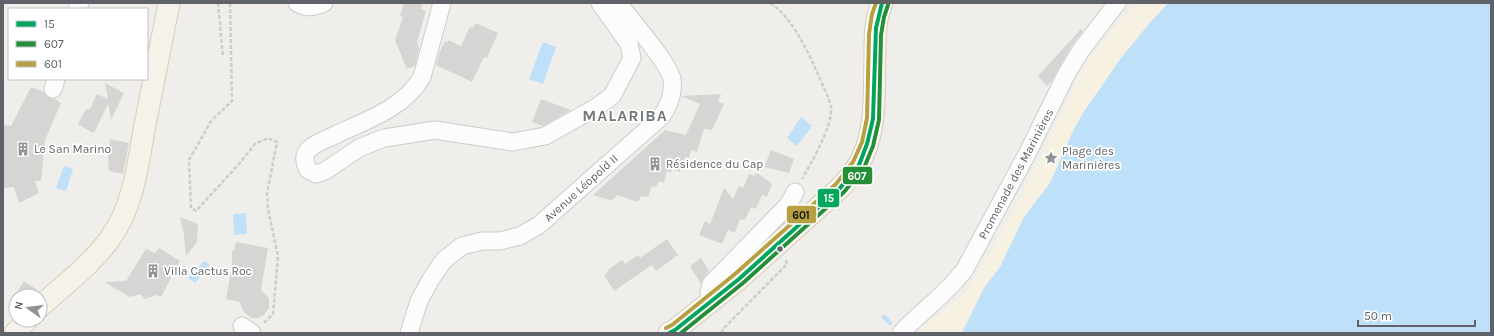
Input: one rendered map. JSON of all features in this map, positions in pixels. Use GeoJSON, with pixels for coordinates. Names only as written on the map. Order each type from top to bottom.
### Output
{"type":"FeatureCollection","features":[{"type":"Feature","properties":{"kind":"main road"},"geometry":{"type":"LineString","coordinates":[[48,301],[99,253],[112,237],[122,218],[130,198],[137,168],[169,3]]}},
{"type":"Feature","properties":{"kind":"main road"},"geometry":{"type":"LineString","coordinates":[[669,333],[675,330],[739,279],[840,188],[854,173],[863,156],[871,129],[874,109],[875,30],[878,12],[882,3]]}},
{"type":"Feature","properties":{"kind":"street"},"geometry":{"type":"LineString","coordinates":[[297,3],[305,7],[314,7],[324,3]]}},
{"type":"Feature","properties":{"kind":"street"},"geometry":{"type":"LineString","coordinates":[[442,3],[422,77],[416,88],[396,104],[373,118],[315,144],[307,152],[304,161],[308,170],[316,174],[325,171],[359,148],[384,138],[435,130],[513,142],[545,136],[595,108],[612,96],[632,58],[629,44],[600,3]]}},
{"type":"Feature","properties":{"kind":"street","name":"Avenue Léopold II"},"geometry":{"type":"LineString","coordinates":[[409,333],[419,301],[431,279],[444,260],[462,246],[482,241],[500,241],[520,236],[539,226],[661,117],[669,105],[672,91],[672,78],[664,63],[618,3]]}},
{"type":"Feature","properties":{"kind":"street","name":"Promenade des Marinières"},"geometry":{"type":"LineString","coordinates":[[901,333],[908,325],[945,293],[965,269],[1027,154],[1067,72],[1081,50],[1117,3]]}},
{"type":"Feature","properties":{"kind":"street"},"geometry":{"type":"LineString","coordinates":[[711,302],[709,292],[711,284],[788,204],[795,192]]}},
{"type":"Feature","properties":{"kind":"path"},"geometry":{"type":"LineString","coordinates":[[218,3],[223,57]]}},
{"type":"Feature","properties":{"kind":"path"},"geometry":{"type":"LineString","coordinates":[[230,3],[232,101],[211,121],[189,160],[191,208],[196,211],[239,164],[255,144],[268,138],[277,142],[267,194],[268,209],[278,256],[272,314],[261,326],[249,330]]}},
{"type":"Feature","properties":{"kind":"path"},"geometry":{"type":"LineString","coordinates":[[770,3],[778,8],[801,38],[829,99],[831,108],[830,117],[821,143],[795,192]]}},
{"type":"Feature","properties":{"kind":"path"},"geometry":{"type":"LineString","coordinates":[[721,333],[724,328],[784,266]]}},
{"type":"Feature","properties":{"kind":"sand","name":"Plage des Marinières"},"geometry":{"type":"Polygon","coordinates":[[[1138,3],[1168,3],[1121,58],[1083,113],[1073,131],[1050,183],[1024,217],[1000,267],[984,288],[962,333],[917,333],[966,292],[1020,199],[1053,133],[1080,72],[1109,33],[1138,3]]]}},
{"type":"Feature","properties":{"kind":"water"},"geometry":{"type":"Polygon","coordinates":[[[1168,3],[1491,3],[1491,333],[962,333],[984,288],[1000,267],[1024,217],[1050,183],[1073,131],[1083,113],[1121,58],[1168,3]]]}},
{"type":"Feature","properties":{"kind":"water"},"geometry":{"type":"Polygon","coordinates":[[[543,42],[556,47],[543,84],[529,79],[543,42]]]}},
{"type":"Feature","properties":{"kind":"water"},"geometry":{"type":"Polygon","coordinates":[[[801,117],[812,126],[797,146],[787,138],[801,117]]]}},
{"type":"Feature","properties":{"kind":"water"},"geometry":{"type":"Polygon","coordinates":[[[64,166],[73,169],[66,191],[56,188],[64,166]]]}},
{"type":"Feature","properties":{"kind":"water"},"geometry":{"type":"Polygon","coordinates":[[[246,213],[247,234],[234,235],[233,214],[246,213]]]}},
{"type":"Feature","properties":{"kind":"water"},"geometry":{"type":"Polygon","coordinates":[[[204,261],[210,265],[195,283],[188,278],[204,261]]]}},
{"type":"Feature","properties":{"kind":"building"},"geometry":{"type":"Polygon","coordinates":[[[404,3],[423,3],[421,9],[426,11],[417,42],[419,48],[415,66],[407,69],[395,40],[403,17],[400,16],[404,3]]]}},
{"type":"Feature","properties":{"kind":"building"},"geometry":{"type":"Polygon","coordinates":[[[476,23],[498,33],[487,58],[484,57],[472,82],[436,65],[445,41],[448,42],[448,40],[461,46],[470,27],[473,28],[476,23]]]}},
{"type":"Feature","properties":{"kind":"building"},"geometry":{"type":"Polygon","coordinates":[[[1081,29],[1083,31],[1072,45],[1051,82],[1047,86],[1038,76],[1081,29]]]}},
{"type":"Feature","properties":{"kind":"building"},"geometry":{"type":"Polygon","coordinates":[[[105,83],[124,93],[111,120],[108,104],[94,133],[78,124],[86,109],[90,109],[97,94],[108,99],[105,83]]]}},
{"type":"Feature","properties":{"kind":"building","name":"Le San Marino"},"geometry":{"type":"Polygon","coordinates":[[[31,87],[44,92],[50,98],[61,103],[45,140],[41,181],[35,181],[39,193],[19,203],[14,187],[3,188],[3,125],[11,126],[31,87]]]}},
{"type":"Feature","properties":{"kind":"building","name":"Résidence du Cap"},"geometry":{"type":"Polygon","coordinates":[[[721,94],[718,102],[724,104],[712,130],[704,129],[697,152],[691,150],[689,158],[685,157],[680,172],[672,169],[671,173],[667,171],[664,183],[659,181],[656,187],[652,186],[648,197],[641,196],[638,202],[617,195],[614,199],[610,200],[593,195],[665,130],[686,135],[700,104],[681,96],[721,94]]]}},
{"type":"Feature","properties":{"kind":"building"},"geometry":{"type":"Polygon","coordinates":[[[541,99],[571,110],[543,126],[532,122],[541,99]]]}},
{"type":"Feature","properties":{"kind":"building"},"geometry":{"type":"Polygon","coordinates":[[[110,139],[129,143],[123,174],[109,171],[108,158],[110,139]]]}},
{"type":"Feature","properties":{"kind":"building"},"geometry":{"type":"Polygon","coordinates":[[[771,150],[794,159],[789,173],[764,167],[771,150]]]}},
{"type":"Feature","properties":{"kind":"building"},"geometry":{"type":"Polygon","coordinates":[[[756,172],[772,184],[767,197],[762,195],[756,209],[751,207],[745,220],[740,219],[735,233],[728,230],[722,244],[699,235],[705,221],[710,224],[724,188],[733,199],[739,186],[743,188],[749,174],[755,176],[756,172]]]}},
{"type":"Feature","properties":{"kind":"building"},"geometry":{"type":"Polygon","coordinates":[[[180,217],[198,224],[197,242],[186,256],[184,235],[180,217]]]}},
{"type":"Feature","properties":{"kind":"building"},"geometry":{"type":"Polygon","coordinates":[[[667,239],[678,255],[656,271],[652,265],[614,291],[604,275],[609,271],[608,270],[622,260],[625,264],[638,255],[640,258],[667,239]]]}},
{"type":"Feature","properties":{"kind":"building"},"geometry":{"type":"Polygon","coordinates":[[[236,242],[268,248],[261,290],[269,298],[269,308],[264,315],[258,318],[252,318],[246,314],[242,309],[240,302],[226,299],[232,265],[232,251],[234,251],[236,242]]]}},
{"type":"Feature","properties":{"kind":"building","name":"Villa Cactus Roc"},"geometry":{"type":"Polygon","coordinates":[[[159,248],[180,261],[161,297],[156,295],[145,299],[140,294],[130,297],[104,282],[126,281],[146,249],[155,253],[159,248]]]}},
{"type":"Feature","properties":{"kind":"building"},"geometry":{"type":"Polygon","coordinates":[[[701,258],[709,271],[701,284],[690,266],[701,258]]]}},
{"type":"Feature","properties":{"kind":"building"},"geometry":{"type":"Polygon","coordinates":[[[24,281],[34,288],[20,288],[24,281]]]}},
{"type":"Feature","properties":{"kind":"waterway"},"geometry":{"type":"LineString","coordinates":[[884,317],[890,323]]}},
{"type":"Feature","properties":{"kind":"transit line","name":"601"},"geometry":{"type":"LineString","coordinates":[[666,328],[672,325],[735,274],[836,184],[853,162],[862,142],[867,118],[869,34],[872,14],[876,3]]}},
{"type":"Feature","properties":{"kind":"transit line","name":"15"},"geometry":{"type":"LineString","coordinates":[[669,333],[675,330],[739,279],[840,188],[859,165],[867,144],[873,119],[876,28],[882,3]]}},
{"type":"Feature","properties":{"kind":"transit line","name":"607"},"geometry":{"type":"LineString","coordinates":[[681,333],[743,283],[844,192],[864,168],[873,146],[879,120],[881,35],[888,5]]}},
{"type":"Feature","properties":{"kind":"place","name":"Le San Marino"},"geometry":{"type":"Point","coordinates":[23,149]}},
{"type":"Feature","properties":{"kind":"place","name":"Plage des Marinières"},"geometry":{"type":"Point","coordinates":[1051,158]}},
{"type":"Feature","properties":{"kind":"place","name":"Résidence du Cap"},"geometry":{"type":"Point","coordinates":[655,164]}},
{"type":"Feature","properties":{"kind":"place","name":"Villa Cactus Roc"},"geometry":{"type":"Point","coordinates":[153,271]}},
{"type":"Feature","properties":{"kind":"district","name":"MALARIBA"},"geometry":{"type":"Point","coordinates":[625,115]}}]}
